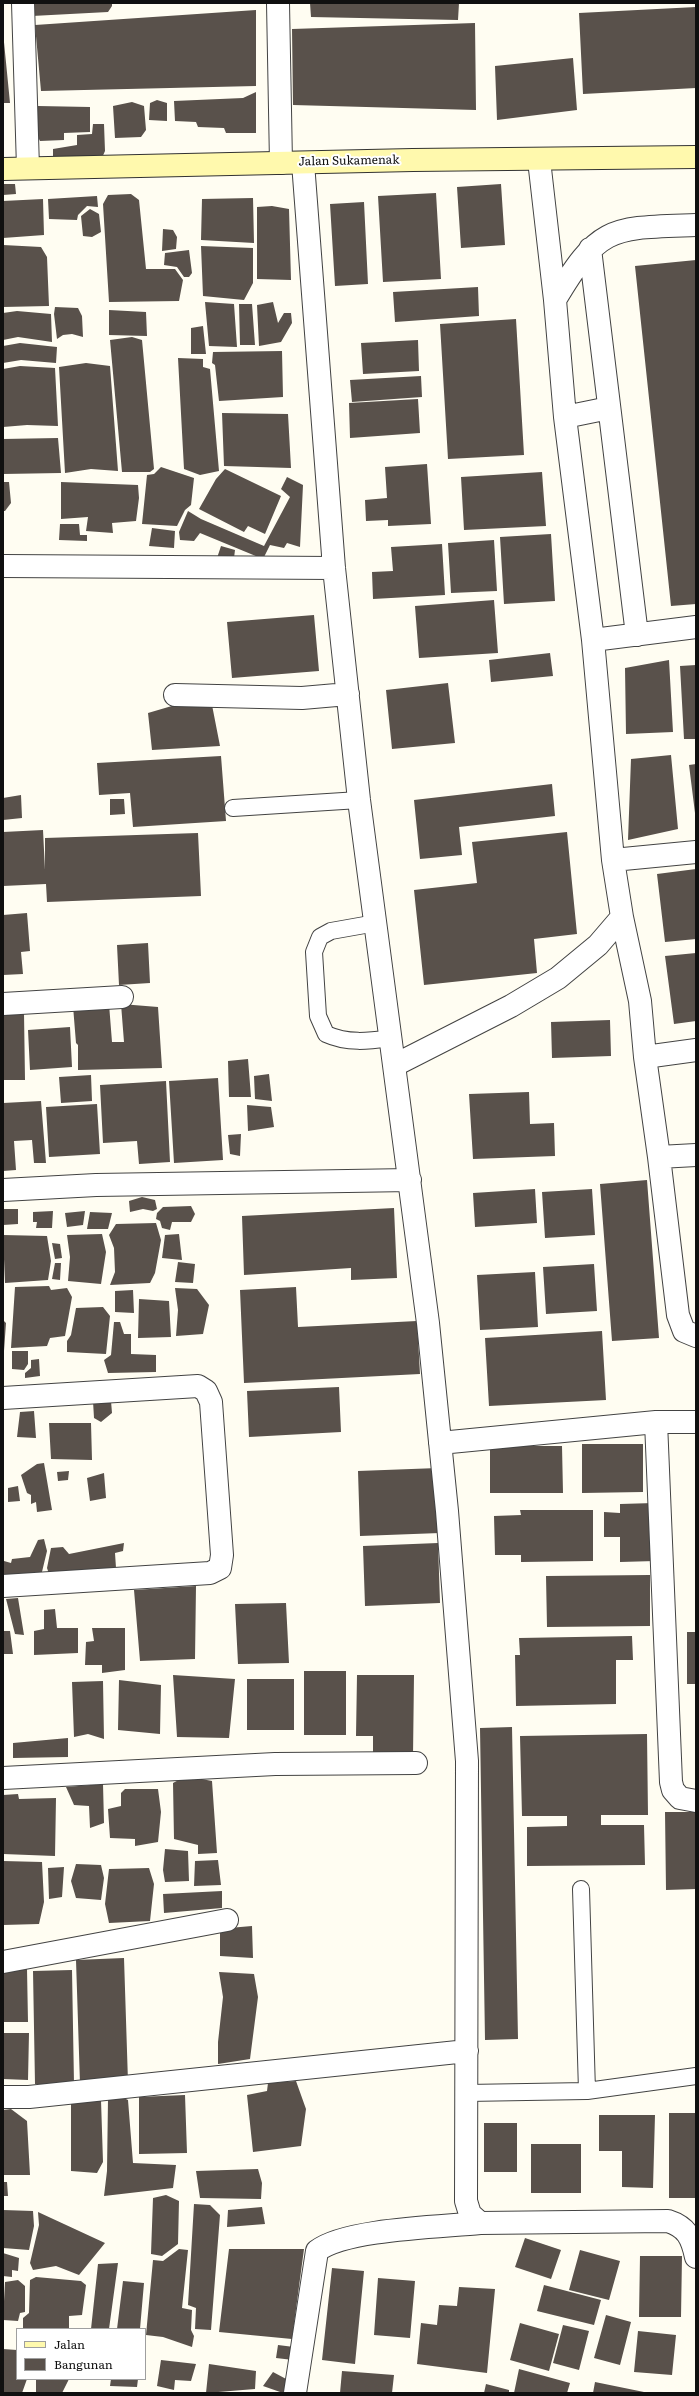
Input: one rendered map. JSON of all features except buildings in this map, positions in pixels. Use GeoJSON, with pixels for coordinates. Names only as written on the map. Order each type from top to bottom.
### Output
{"type":"FeatureCollection","features":[{"type":"Feature","properties":{"kind":"main road","name":"Jalan Sukamenak"},"geometry":{"type":"LineString","coordinates":[[3,169],[303,162],[696,157]]}},
{"type":"Feature","properties":{"kind":"street"},"geometry":{"type":"LineString","coordinates":[[23,3],[28,168]]}},
{"type":"Feature","properties":{"kind":"street"},"geometry":{"type":"LineString","coordinates":[[278,3],[281,163]]}},
{"type":"Feature","properties":{"kind":"street"},"geometry":{"type":"LineString","coordinates":[[540,160],[555,300],[565,417],[593,640],[613,860],[622,917],[640,1001],[645,1057],[678,1315],[684,1331],[696,1336]]}},
{"type":"Feature","properties":{"kind":"street"},"geometry":{"type":"LineString","coordinates":[[303,162],[334,568],[359,800],[396,1065],[428,1323],[440,1443],[467,1761],[466,2202],[470,2214],[480,2223]]}},
{"type":"Feature","properties":{"kind":"street"},"geometry":{"type":"LineString","coordinates":[[555,300],[571,274],[590,249],[607,235],[632,228],[696,225]]}},
{"type":"Feature","properties":{"kind":"street"},"geometry":{"type":"LineString","coordinates":[[590,249],[637,635]]}},
{"type":"Feature","properties":{"kind":"street"},"geometry":{"type":"LineString","coordinates":[[565,417],[609,408]]}},
{"type":"Feature","properties":{"kind":"street"},"geometry":{"type":"LineString","coordinates":[[3,566],[334,568]]}},
{"type":"Feature","properties":{"kind":"street"},"geometry":{"type":"LineString","coordinates":[[593,640],[696,627]]}},
{"type":"Feature","properties":{"kind":"street"},"geometry":{"type":"LineString","coordinates":[[175,695],[302,698],[348,694]]}},
{"type":"Feature","properties":{"kind":"street"},"geometry":{"type":"LineString","coordinates":[[613,860],[696,852]]}},
{"type":"Feature","properties":{"kind":"street"},"geometry":{"type":"LineString","coordinates":[[396,1065],[511,1006],[558,978],[598,945],[622,917]]}},
{"type":"Feature","properties":{"kind":"street"},"geometry":{"type":"LineString","coordinates":[[3,1004],[122,996]]}},
{"type":"Feature","properties":{"kind":"street"},"geometry":{"type":"LineString","coordinates":[[645,1057],[696,1050]]}},
{"type":"Feature","properties":{"kind":"street"},"geometry":{"type":"LineString","coordinates":[[659,1157],[696,1155]]}},
{"type":"Feature","properties":{"kind":"street"},"geometry":{"type":"LineString","coordinates":[[3,1190],[96,1185],[410,1180]]}},
{"type":"Feature","properties":{"kind":"street"},"geometry":{"type":"LineString","coordinates":[[3,1398],[201,1387],[206,1391],[211,1402],[222,1555],[220,1568],[210,1573],[3,1586]]}},
{"type":"Feature","properties":{"kind":"street"},"geometry":{"type":"LineString","coordinates":[[440,1443],[656,1422],[696,1422]]}},
{"type":"Feature","properties":{"kind":"street"},"geometry":{"type":"LineString","coordinates":[[656,1422],[672,1782],[673,1790],[680,1798],[696,1800]]}},
{"type":"Feature","properties":{"kind":"street"},"geometry":{"type":"LineString","coordinates":[[3,1778],[275,1764],[416,1763]]}},
{"type":"Feature","properties":{"kind":"street"},"geometry":{"type":"LineString","coordinates":[[3,1962],[227,1920]]}},
{"type":"Feature","properties":{"kind":"street"},"geometry":{"type":"LineString","coordinates":[[3,2097],[29,2097],[467,2051]]}},
{"type":"Feature","properties":{"kind":"street"},"geometry":{"type":"LineString","coordinates":[[295,2393],[317,2251],[327,2244],[353,2236],[480,2223],[668,2220],[683,2227],[688,2233],[696,2257]]}},
{"type":"Feature","properties":{"kind":"lane"},"geometry":{"type":"LineString","coordinates":[[233,808],[359,800]]}},
{"type":"Feature","properties":{"kind":"lane"},"geometry":{"type":"LineString","coordinates":[[376,923],[331,932],[320,937],[314,952],[318,1016],[326,1034],[337,1040],[356,1042],[392,1038]]}},
{"type":"Feature","properties":{"kind":"lane"},"geometry":{"type":"LineString","coordinates":[[581,1889],[588,2091]]}},
{"type":"Feature","properties":{"kind":"lane"},"geometry":{"type":"LineString","coordinates":[[466,2093],[588,2091],[696,2076]]}}]}
